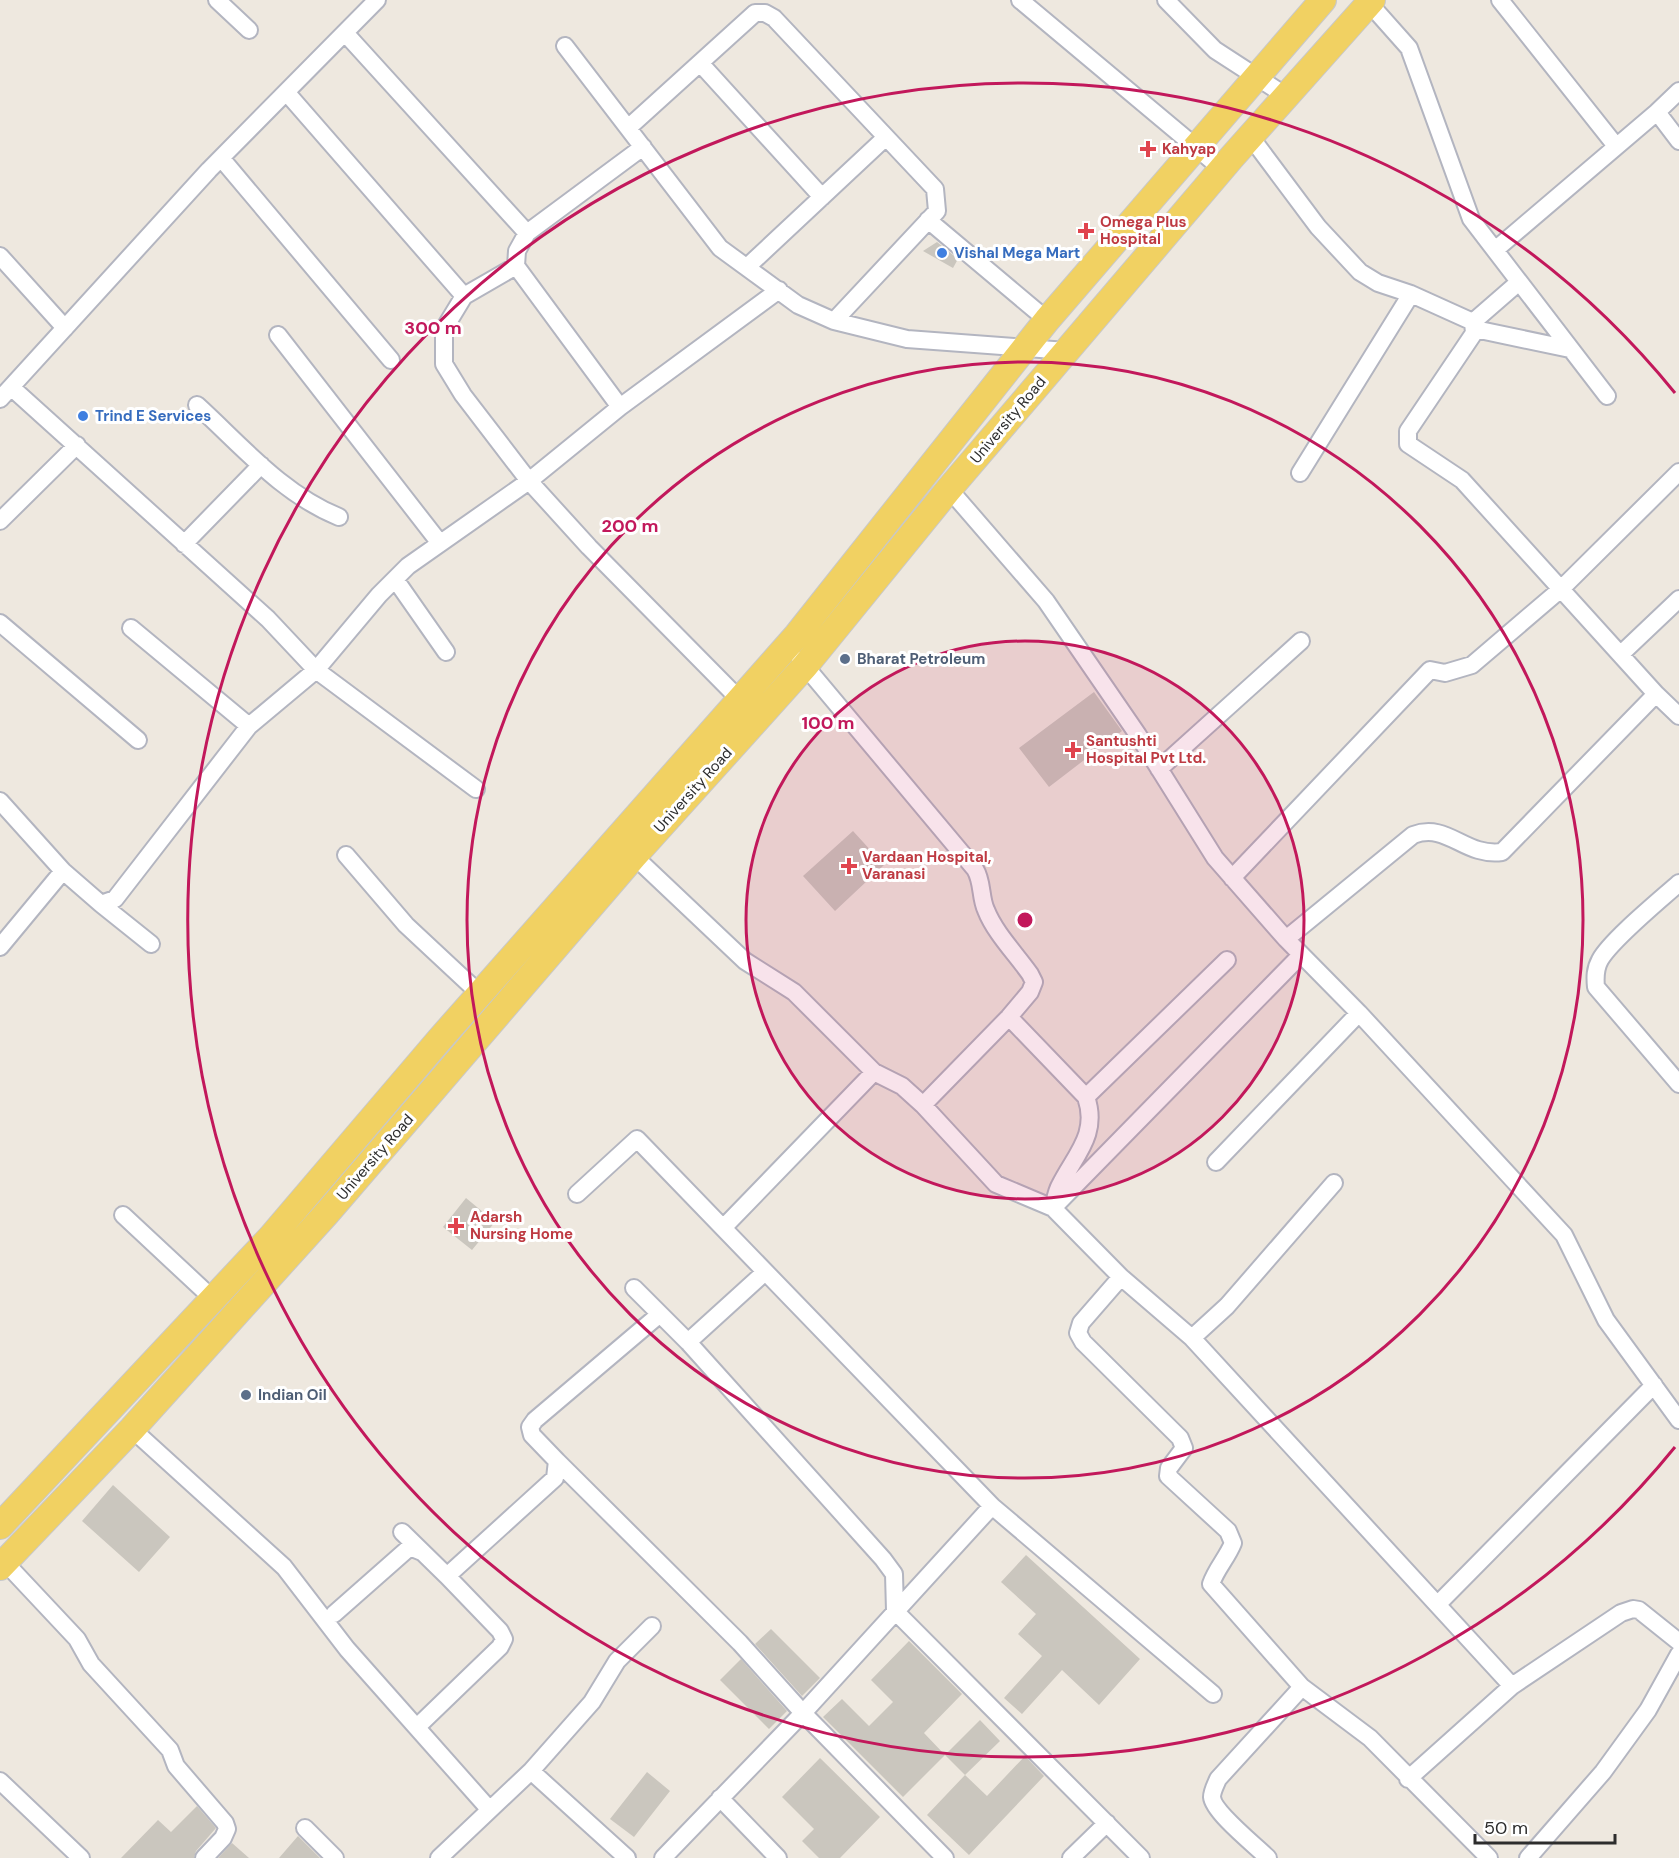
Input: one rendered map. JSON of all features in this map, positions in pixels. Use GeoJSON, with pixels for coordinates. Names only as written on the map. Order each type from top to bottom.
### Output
{"type":"FeatureCollection","features":[{"type":"Feature","properties":{"kind":"main road"},"geometry":{"type":"LineString","coordinates":[[0,1526],[271,1237],[480,994],[787,646],[1027,348],[1047,320],[1194,146],[1323,0]]}},
{"type":"Feature","properties":{"kind":"main road","name":"University Road"},"geometry":{"type":"LineString","coordinates":[[2,1562],[132,1429],[327,1213],[634,856],[805,666],[949,489],[1066,351],[1250,136],[1370,2]]}},
{"type":"Feature","properties":{"kind":"street"},"geometry":{"type":"LineString","coordinates":[[217,0],[249,30]]}},
{"type":"Feature","properties":{"kind":"street"},"geometry":{"type":"LineString","coordinates":[[377,0],[346,34],[221,158],[6,393],[77,445],[268,619],[316,670],[476,789]]}},
{"type":"Feature","properties":{"kind":"street"},"geometry":{"type":"LineString","coordinates":[[1020,0],[1222,169]]}},
{"type":"Feature","properties":{"kind":"street"},"geometry":{"type":"LineString","coordinates":[[1166,0],[1215,50],[1286,96]]}},
{"type":"Feature","properties":{"kind":"street"},"geometry":{"type":"LineString","coordinates":[[1500,0],[1616,146]]}},
{"type":"Feature","properties":{"kind":"street"},"geometry":{"type":"LineString","coordinates":[[1370,2],[1409,48],[1472,219],[1607,396]]}},
{"type":"Feature","properties":{"kind":"street"},"geometry":{"type":"LineString","coordinates":[[628,128],[755,13],[765,13],[774,18],[935,189],[937,211],[834,321]]}},
{"type":"Feature","properties":{"kind":"street"},"geometry":{"type":"LineString","coordinates":[[346,34],[527,233]]}},
{"type":"Feature","properties":{"kind":"street"},"geometry":{"type":"LineString","coordinates":[[565,46],[720,248],[798,304],[834,321],[907,339],[1066,351]]}},
{"type":"Feature","properties":{"kind":"street"},"geometry":{"type":"LineString","coordinates":[[700,63],[822,197]]}},
{"type":"Feature","properties":{"kind":"street"},"geometry":{"type":"LineString","coordinates":[[1495,250],[1679,91]]}},
{"type":"Feature","properties":{"kind":"street"},"geometry":{"type":"LineString","coordinates":[[287,93],[464,296]]}},
{"type":"Feature","properties":{"kind":"street"},"geometry":{"type":"LineString","coordinates":[[1656,112],[1679,141]]}},
{"type":"Feature","properties":{"kind":"street"},"geometry":{"type":"LineString","coordinates":[[1250,136],[1318,227],[1360,272],[1378,283],[1411,294],[1474,325],[1570,349]]}},
{"type":"Feature","properties":{"kind":"street"},"geometry":{"type":"LineString","coordinates":[[747,267],[885,138]]}},
{"type":"Feature","properties":{"kind":"street"},"geometry":{"type":"LineString","coordinates":[[620,407],[516,266],[517,251],[527,233],[643,147]]}},
{"type":"Feature","properties":{"kind":"street"},"geometry":{"type":"LineString","coordinates":[[221,158],[391,360]]}},
{"type":"Feature","properties":{"kind":"street"},"geometry":{"type":"LineString","coordinates":[[928,220],[1047,320]]}},
{"type":"Feature","properties":{"kind":"street"},"geometry":{"type":"LineString","coordinates":[[0,256],[65,328]]}},
{"type":"Feature","properties":{"kind":"street"},"geometry":{"type":"LineString","coordinates":[[516,266],[464,296],[444,329],[444,364],[463,394],[529,481],[589,547],[758,719]]}},
{"type":"Feature","properties":{"kind":"street"},"geometry":{"type":"LineString","coordinates":[[1519,282],[1474,325],[1408,431],[1407,441],[1411,447],[1462,480],[1656,694],[1679,716]]}},
{"type":"Feature","properties":{"kind":"street"},"geometry":{"type":"LineString","coordinates":[[101,904],[114,899],[249,726],[316,670],[394,579],[439,542],[529,481],[620,407],[779,290]]}},
{"type":"Feature","properties":{"kind":"street"},"geometry":{"type":"LineString","coordinates":[[1300,472],[1411,294]]}},
{"type":"Feature","properties":{"kind":"street"},"geometry":{"type":"LineString","coordinates":[[278,335],[439,542]]}},
{"type":"Feature","properties":{"kind":"street"},"geometry":{"type":"LineString","coordinates":[[197,405],[261,465],[316,508],[339,517]]}},
{"type":"Feature","properties":{"kind":"street"},"geometry":{"type":"LineString","coordinates":[[0,521],[77,445]]}},
{"type":"Feature","properties":{"kind":"street"},"geometry":{"type":"LineString","coordinates":[[184,544],[261,465]]}},
{"type":"Feature","properties":{"kind":"street"},"geometry":{"type":"LineString","coordinates":[[1232,878],[1430,670],[1445,673],[1472,665],[1561,589],[1679,472]]}},
{"type":"Feature","properties":{"kind":"street"},"geometry":{"type":"LineString","coordinates":[[949,489],[1046,601],[1159,769],[1215,858],[1286,939],[1359,1012],[1564,1235],[1606,1320],[1679,1420]]}},
{"type":"Feature","properties":{"kind":"street"},"geometry":{"type":"LineString","coordinates":[[394,579],[446,652]]}},
{"type":"Feature","properties":{"kind":"street"},"geometry":{"type":"LineString","coordinates":[[1621,654],[1679,599]]}},
{"type":"Feature","properties":{"kind":"street"},"geometry":{"type":"LineString","coordinates":[[0,623],[138,740]]}},
{"type":"Feature","properties":{"kind":"street"},"geometry":{"type":"LineString","coordinates":[[131,628],[249,726]]}},
{"type":"Feature","properties":{"kind":"street"},"geometry":{"type":"LineString","coordinates":[[1159,769],[1301,641]]}},
{"type":"Feature","properties":{"kind":"street"},"geometry":{"type":"LineString","coordinates":[[787,646],[981,878],[984,907],[990,919],[1034,982],[1030,992],[1009,1017],[923,1105]]}},
{"type":"Feature","properties":{"kind":"street"},"geometry":{"type":"LineString","coordinates":[[1286,939],[1413,835],[1424,831],[1438,832],[1477,852],[1502,852],[1656,694]]}},
{"type":"Feature","properties":{"kind":"street"},"geometry":{"type":"LineString","coordinates":[[0,801],[63,871],[151,944]]}},
{"type":"Feature","properties":{"kind":"street"},"geometry":{"type":"LineString","coordinates":[[346,855],[406,925],[480,994]]}},
{"type":"Feature","properties":{"kind":"street"},"geometry":{"type":"LineString","coordinates":[[634,856],[745,961],[794,992],[874,1072],[902,1086],[923,1105],[996,1184],[1053,1208],[1121,1277],[1192,1338],[1512,1686]]}},
{"type":"Feature","properties":{"kind":"street"},"geometry":{"type":"LineString","coordinates":[[0,947],[63,871]]}},
{"type":"Feature","properties":{"kind":"street"},"geometry":{"type":"LineString","coordinates":[[1679,883],[1604,953],[1596,971],[1595,980],[1596,987],[1611,1006],[1679,1084]]}},
{"type":"Feature","properties":{"kind":"street"},"geometry":{"type":"LineString","coordinates":[[1053,1208],[1301,955]]}},
{"type":"Feature","properties":{"kind":"street"},"geometry":{"type":"LineString","coordinates":[[1086,1097],[1227,960]]}},
{"type":"Feature","properties":{"kind":"street"},"geometry":{"type":"LineString","coordinates":[[1216,1162],[1359,1012]]}},
{"type":"Feature","properties":{"kind":"street"},"geometry":{"type":"LineString","coordinates":[[1009,1017],[1086,1097],[1089,1107],[1085,1145],[1058,1187],[1053,1208]]}},
{"type":"Feature","properties":{"kind":"street"},"geometry":{"type":"LineString","coordinates":[[723,1228],[874,1072]]}},
{"type":"Feature","properties":{"kind":"street"},"geometry":{"type":"LineString","coordinates":[[577,1194],[637,1139],[764,1273],[992,1506],[1213,1694]]}},
{"type":"Feature","properties":{"kind":"street"},"geometry":{"type":"LineString","coordinates":[[1192,1338],[1227,1306],[1334,1184]]}},
{"type":"Feature","properties":{"kind":"street"},"geometry":{"type":"LineString","coordinates":[[123,1215],[213,1299]]}},
{"type":"Feature","properties":{"kind":"street"},"geometry":{"type":"LineString","coordinates":[[688,1342],[764,1273]]}},
{"type":"Feature","properties":{"kind":"street"},"geometry":{"type":"LineString","coordinates":[[1121,1277],[1080,1323],[1078,1332],[1083,1342],[1180,1438],[1184,1448],[1169,1468],[1168,1476],[1228,1531],[1233,1543],[1228,1556],[1214,1573],[1211,1584],[1302,1687],[1370,1738],[1408,1779],[1490,1858]]}},
{"type":"Feature","properties":{"kind":"street"},"geometry":{"type":"LineString","coordinates":[[634,1288],[688,1342],[883,1559],[894,1574],[895,1611],[1141,1858]]}},
{"type":"Feature","properties":{"kind":"street"},"geometry":{"type":"LineString","coordinates":[[660,1314],[535,1420],[530,1427],[532,1435],[740,1643],[803,1713],[945,1858]]}},
{"type":"Feature","properties":{"kind":"street"},"geometry":{"type":"LineString","coordinates":[[1438,1604],[1654,1385]]}},
{"type":"Feature","properties":{"kind":"street"},"geometry":{"type":"LineString","coordinates":[[132,1429],[284,1567],[347,1649],[489,1809]]}},
{"type":"Feature","properties":{"kind":"street"},"geometry":{"type":"LineString","coordinates":[[447,1576],[555,1478],[558,1469],[557,1461]]}},
{"type":"Feature","properties":{"kind":"street"},"geometry":{"type":"LineString","coordinates":[[663,1858],[803,1713],[992,1506]]}},
{"type":"Feature","properties":{"kind":"street"},"geometry":{"type":"LineString","coordinates":[[402,1532],[500,1630],[504,1639],[500,1647],[417,1727]]}},
{"type":"Feature","properties":{"kind":"street"},"geometry":{"type":"LineString","coordinates":[[334,1614],[410,1546],[422,1552]]}},
{"type":"Feature","properties":{"kind":"street"},"geometry":{"type":"LineString","coordinates":[[2,1562],[77,1639],[91,1664],[170,1750],[176,1766],[225,1823],[227,1829],[223,1838],[204,1858]]}},
{"type":"Feature","properties":{"kind":"street"},"geometry":{"type":"LineString","coordinates":[[1408,1779],[1512,1686],[1627,1610],[1639,1610],[1679,1642]]}},
{"type":"Feature","properties":{"kind":"street"},"geometry":{"type":"LineString","coordinates":[[439,1858],[531,1771],[592,1702],[617,1661],[652,1626]]}},
{"type":"Feature","properties":{"kind":"street"},"geometry":{"type":"LineString","coordinates":[[1528,1858],[1603,1772],[1648,1710],[1679,1654]]}},
{"type":"Feature","properties":{"kind":"street"},"geometry":{"type":"LineString","coordinates":[[1268,1858],[1218,1809],[1212,1798],[1218,1779],[1302,1687]]}},
{"type":"Feature","properties":{"kind":"street"},"geometry":{"type":"LineString","coordinates":[[531,1771],[627,1858]]}},
{"type":"Feature","properties":{"kind":"street"},"geometry":{"type":"LineString","coordinates":[[0,1781],[81,1858]]}},
{"type":"Feature","properties":{"kind":"street"},"geometry":{"type":"LineString","coordinates":[[720,1798],[778,1858]]}},
{"type":"Feature","properties":{"kind":"street"},"geometry":{"type":"LineString","coordinates":[[1071,1858],[1107,1823]]}},
{"type":"Feature","properties":{"kind":"street"},"geometry":{"type":"LineString","coordinates":[[305,1828],[335,1858]]}},
{"type":"Feature","properties":{"kind":"building","name":"Vishal Mega Mart"},"geometry":{"type":"Polygon","coordinates":[[[937,242],[958,259],[953,268],[923,251],[937,242]]]}},
{"type":"Feature","properties":{"kind":"building"},"geometry":{"type":"Polygon","coordinates":[[[1094,692],[1122,731],[1049,787],[1019,748],[1094,692]]]}},
{"type":"Feature","properties":{"kind":"building"},"geometry":{"type":"Polygon","coordinates":[[[853,831],[884,865],[835,911],[803,876],[853,831]]]}},
{"type":"Feature","properties":{"kind":"building"},"geometry":{"type":"Polygon","coordinates":[[[466,1198],[495,1222],[472,1250],[443,1227],[466,1198]]]}},
{"type":"Feature","properties":{"kind":"building"},"geometry":{"type":"Polygon","coordinates":[[[113,1485],[170,1537],[139,1572],[82,1521],[113,1485]]]}},
{"type":"Feature","properties":{"kind":"building"},"geometry":{"type":"Polygon","coordinates":[[[1026,1555],[1140,1659],[1099,1705],[1062,1670],[1022,1714],[1004,1698],[1042,1656],[1018,1634],[1036,1614],[1001,1582],[1026,1555]]]}},
{"type":"Feature","properties":{"kind":"building"},"geometry":{"type":"Polygon","coordinates":[[[771,1629],[820,1678],[802,1696],[755,1644],[771,1629]]]}},
{"type":"Feature","properties":{"kind":"building"},"geometry":{"type":"Polygon","coordinates":[[[909,1641],[962,1694],[924,1733],[945,1755],[903,1797],[823,1717],[842,1699],[869,1726],[893,1702],[871,1680],[909,1641]]]}},
{"type":"Feature","properties":{"kind":"building"},"geometry":{"type":"Polygon","coordinates":[[[741,1659],[787,1711],[769,1729],[720,1680],[741,1659]]]}},
{"type":"Feature","properties":{"kind":"building"},"geometry":{"type":"Polygon","coordinates":[[[980,1720],[1000,1741],[965,1775],[945,1755],[980,1720]]]}},
{"type":"Feature","properties":{"kind":"building"},"geometry":{"type":"Polygon","coordinates":[[[1025,1756],[1044,1776],[969,1855],[927,1815],[965,1775],[987,1796],[1025,1756]]]}},
{"type":"Feature","properties":{"kind":"building"},"geometry":{"type":"Polygon","coordinates":[[[820,1758],[880,1817],[840,1858],[819,1858],[802,1841],[814,1829],[782,1797],[820,1758]]]}},
{"type":"Feature","properties":{"kind":"building"},"geometry":{"type":"Polygon","coordinates":[[[647,1772],[670,1791],[634,1837],[610,1819],[647,1772]]]}},
{"type":"Feature","properties":{"kind":"building"},"geometry":{"type":"Polygon","coordinates":[[[197,1806],[216,1828],[196,1851],[194,1858],[121,1858],[158,1820],[171,1832],[197,1806]]]}},
{"type":"Feature","properties":{"kind":"building"},"geometry":{"type":"Polygon","coordinates":[[[298,1836],[320,1858],[279,1858],[298,1836]]]}},
{"type":"Feature","properties":{"kind":"building"},"geometry":{"type":"Polygon","coordinates":[[[232,1843],[249,1858],[218,1858],[232,1843]]]}},
{"type":"Feature","properties":{"kind":"place","name":"Kahyap"},"geometry":{"type":"Point","coordinates":[1148,149]}},
{"type":"Feature","properties":{"kind":"place","name":"Omega Plus Hospital"},"geometry":{"type":"Point","coordinates":[1086,231]}},
{"type":"Feature","properties":{"kind":"place","name":"Vishal Mega Mart"},"geometry":{"type":"Point","coordinates":[942,253]}},
{"type":"Feature","properties":{"kind":"place","name":"Trind E Services"},"geometry":{"type":"Point","coordinates":[83,416]}},
{"type":"Feature","properties":{"kind":"place","name":"Bharat Petroleum"},"geometry":{"type":"Point","coordinates":[845,659]}},
{"type":"Feature","properties":{"kind":"place","name":"Santushti Hospital Pvt Ltd."},"geometry":{"type":"Point","coordinates":[1073,750]}},
{"type":"Feature","properties":{"kind":"place","name":"Vardaan Hospital, Varanasi"},"geometry":{"type":"Point","coordinates":[849,866]}},
{"type":"Feature","properties":{"kind":"place","name":"Adarsh Nursing Home"},"geometry":{"type":"Point","coordinates":[456,1226]}},
{"type":"Feature","properties":{"kind":"place","name":"Indian Oil"},"geometry":{"type":"Point","coordinates":[246,1395]}}]}
